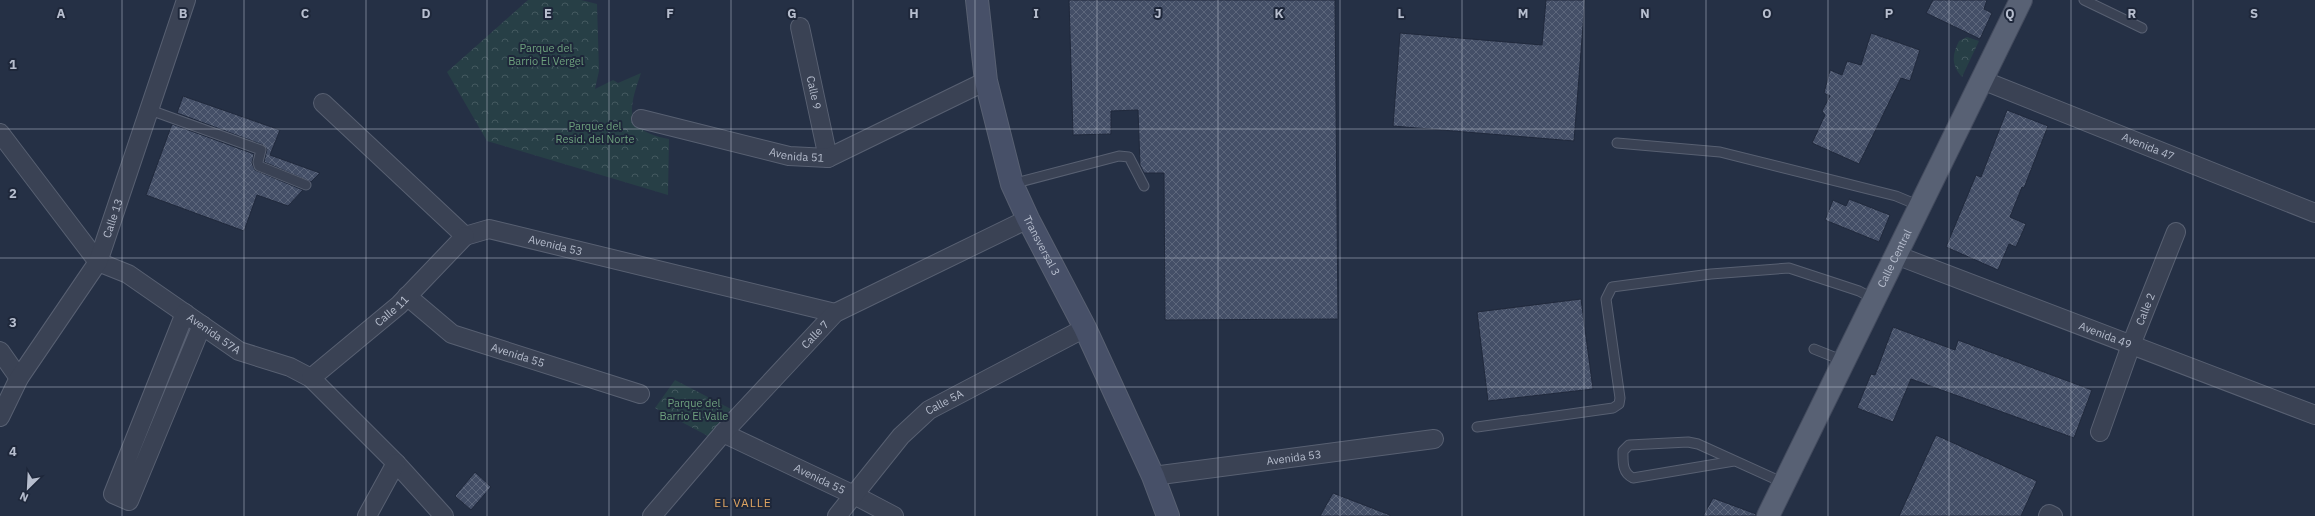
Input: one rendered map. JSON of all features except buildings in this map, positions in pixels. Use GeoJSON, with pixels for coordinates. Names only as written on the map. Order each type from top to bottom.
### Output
{"type":"FeatureCollection","features":[{"type":"Feature","properties":{"kind":"main road","name":"Calle Central"},"geometry":{"type":"LineString","coordinates":[[1768,516],[2021,0]]}},
{"type":"Feature","properties":{"kind":"street","name":"Calle 13"},"geometry":{"type":"LineString","coordinates":[[0,417],[19,378],[98,262],[186,0]]}},
{"type":"Feature","properties":{"kind":"street","name":"Transversal 3"},"geometry":{"type":"LineString","coordinates":[[977,0],[986,81],[1012,184],[1028,219],[1085,328],[1153,476],[1168,516]]}},
{"type":"Feature","properties":{"kind":"street","name":"Calle 9"},"geometry":{"type":"LineString","coordinates":[[800,27],[828,158]]}},
{"type":"Feature","properties":{"kind":"street","name":"Avenida 47"},"geometry":{"type":"LineString","coordinates":[[1982,80],[2315,213]]}},
{"type":"Feature","properties":{"kind":"street","name":"Avenida 51"},"geometry":{"type":"LineString","coordinates":[[641,119],[789,156],[828,158],[986,81]]}},
{"type":"Feature","properties":{"kind":"street"},"geometry":{"type":"LineString","coordinates":[[323,103],[465,236]]}},
{"type":"Feature","properties":{"kind":"street"},"geometry":{"type":"LineString","coordinates":[[0,132],[98,262]]}},
{"type":"Feature","properties":{"kind":"street","name":"Calle 7"},"geometry":{"type":"LineString","coordinates":[[652,516],[723,433],[835,313],[1028,219]]}},
{"type":"Feature","properties":{"kind":"street","name":"Avenida 53"},"geometry":{"type":"LineString","coordinates":[[465,236],[489,229],[835,313]]}},
{"type":"Feature","properties":{"kind":"street","name":"Calle 2"},"geometry":{"type":"LineString","coordinates":[[2100,432],[2131,345],[2176,232]]}},
{"type":"Feature","properties":{"kind":"street","name":"Calle 11"},"geometry":{"type":"LineString","coordinates":[[311,378],[407,296],[465,236]]}},
{"type":"Feature","properties":{"kind":"street","name":"Avenida 49"},"geometry":{"type":"LineString","coordinates":[[1896,255],[2315,415]]}},
{"type":"Feature","properties":{"kind":"street","name":"Avenida 57A"},"geometry":{"type":"LineString","coordinates":[[98,262],[128,274],[239,351],[290,367],[311,378],[396,463],[444,516]]}},
{"type":"Feature","properties":{"kind":"street","name":"Avenida 55"},"geometry":{"type":"LineString","coordinates":[[407,296],[452,334],[640,394]]}},
{"type":"Feature","properties":{"kind":"street"},"geometry":{"type":"LineString","coordinates":[[185,313],[113,494],[129,501],[202,325]]}},
{"type":"Feature","properties":{"kind":"street","name":"Calle 5A"},"geometry":{"type":"LineString","coordinates":[[837,516],[856,496],[900,436],[929,410],[1085,328]]}},
{"type":"Feature","properties":{"kind":"street"},"geometry":{"type":"LineString","coordinates":[[0,351],[19,378]]}},
{"type":"Feature","properties":{"kind":"street","name":"Avenida 55"},"geometry":{"type":"LineString","coordinates":[[723,433],[856,496],[894,516]]}},
{"type":"Feature","properties":{"kind":"street","name":"Avenida 53"},"geometry":{"type":"LineString","coordinates":[[1153,476],[1434,439]]}},
{"type":"Feature","properties":{"kind":"street"},"geometry":{"type":"LineString","coordinates":[[367,516],[396,463]]}},
{"type":"Feature","properties":{"kind":"lane"},"geometry":{"type":"LineString","coordinates":[[2084,0],[2142,28]]}},
{"type":"Feature","properties":{"kind":"lane"},"geometry":{"type":"LineString","coordinates":[[150,110],[262,150],[258,162],[260,166],[306,185]]}},
{"type":"Feature","properties":{"kind":"lane"},"geometry":{"type":"LineString","coordinates":[[1617,143],[1720,152],[1896,196],[1920,206]]}},
{"type":"Feature","properties":{"kind":"lane"},"geometry":{"type":"LineString","coordinates":[[1012,184],[1119,156],[1129,157],[1144,186]]}},
{"type":"Feature","properties":{"kind":"lane"},"geometry":{"type":"LineString","coordinates":[[1477,427],[1613,408],[1619,404],[1620,398],[1606,304],[1607,294],[1612,287],[1711,274],[1789,268],[1859,291],[1874,299]]}},
{"type":"Feature","properties":{"kind":"lane"},"geometry":{"type":"LineString","coordinates":[[1814,349],[1844,361]]}},
{"type":"Feature","properties":{"kind":"lane"},"geometry":{"type":"LineString","coordinates":[[1734,461],[1633,478],[1628,476],[1624,470],[1623,451],[1628,445],[1688,442],[1698,444],[1784,484]]}},
{"type":"Feature","properties":{"kind":"green space"},"geometry":{"type":"Polygon","coordinates":[[[528,0],[581,0],[597,4],[599,71],[595,89],[613,80],[618,83],[641,73],[633,98],[633,117],[636,124],[643,130],[669,139],[668,195],[487,141],[447,72],[528,0]]]}},
{"type":"Feature","properties":{"kind":"green space"},"geometry":{"type":"Polygon","coordinates":[[[1967,37],[1979,41],[1962,77],[1958,73],[1954,64],[1954,55],[1959,41],[1967,37]]]}},
{"type":"Feature","properties":{"kind":"green space","name":"Parque del Barrio El Valle"},"geometry":{"type":"Polygon","coordinates":[[[675,380],[731,409],[708,436],[655,408],[675,380]]]}},
{"type":"Feature","properties":{"kind":"district","name":"EL VALLE"},"geometry":{"type":"Point","coordinates":[743,502]}},
{"type":"Feature","properties":{"kind":"park label","name":"Parque del Barrio El Vergel"},"geometry":{"type":"Point","coordinates":[546,54]}},
{"type":"Feature","properties":{"kind":"park label","name":"Parque del Resid. del Norte"},"geometry":{"type":"Point","coordinates":[595,132]}}]}
